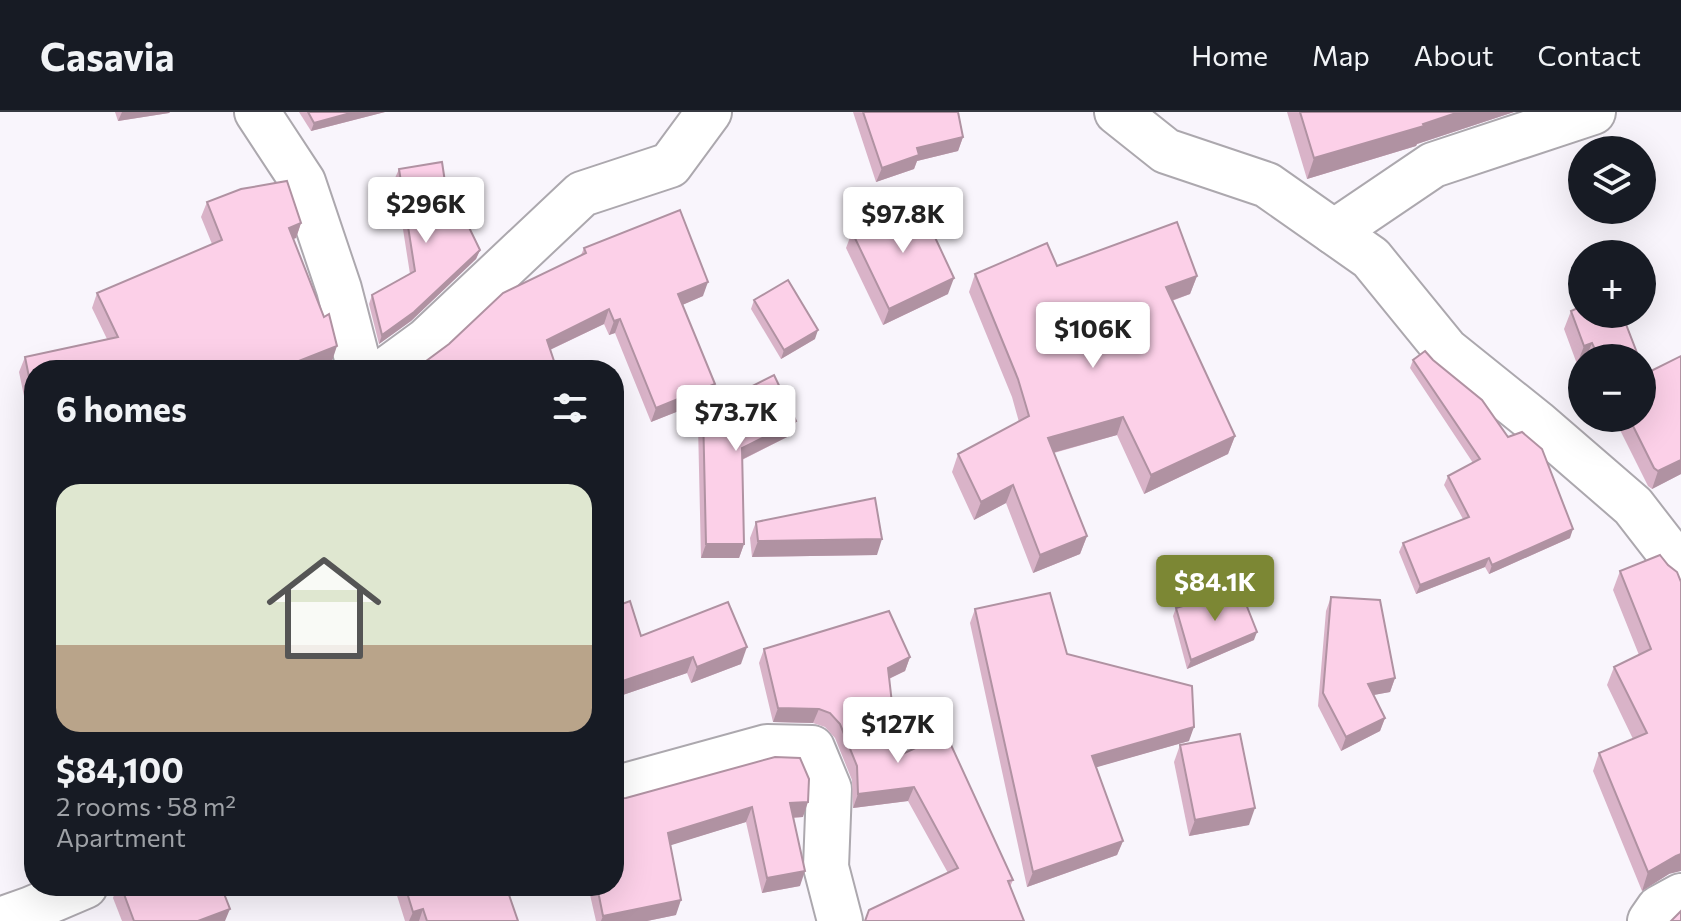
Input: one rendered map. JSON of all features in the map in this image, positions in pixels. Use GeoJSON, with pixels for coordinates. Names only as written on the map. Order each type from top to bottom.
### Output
{"type":"FeatureCollection","features":[{"type":"Feature","properties":{"kind":"street"},"geometry":{"type":"LineString","coordinates":[[257,112],[303,182],[339,289],[357,360]]}},
{"type":"Feature","properties":{"kind":"street"},"geometry":{"type":"LineString","coordinates":[[400,360],[427,340],[582,194],[670,165],[709,112]]}},
{"type":"Feature","properties":{"kind":"street"},"geometry":{"type":"LineString","coordinates":[[1117,112],[1166,151],[1267,185],[1371,258],[1446,350],[1633,506],[1681,568]]}},
{"type":"Feature","properties":{"kind":"street"},"geometry":{"type":"LineString","coordinates":[[1334,232],[1433,165],[1593,112]]}},
{"type":"Feature","properties":{"kind":"street"},"geometry":{"type":"LineString","coordinates":[[624,786],[767,747],[812,748],[829,789],[826,867],[840,921]]}},
{"type":"Feature","properties":{"kind":"street"},"geometry":{"type":"LineString","coordinates":[[0,920],[62,896]]}},
{"type":"Feature","properties":{"kind":"street"},"geometry":{"type":"LineString","coordinates":[[1650,921],[1659,908],[1681,896]]}},
{"type":"Feature","properties":{"kind":"building"},"geometry":{"type":"Polygon","coordinates":[[[308,112],[354,112],[314,123],[308,112]]]}},
{"type":"Feature","properties":{"kind":"building"},"geometry":{"type":"Polygon","coordinates":[[[863,112],[958,112],[963,137],[917,148],[919,155],[882,168],[863,112]]]}},
{"type":"Feature","properties":{"kind":"building"},"geometry":{"type":"Polygon","coordinates":[[[1300,112],[1459,112],[1424,126],[1314,158],[1300,112]]]}},
{"type":"Feature","properties":{"kind":"building"},"geometry":{"type":"Polygon","coordinates":[[[442,162],[451,222],[464,217],[480,250],[414,312],[382,335],[372,295],[415,271],[399,169],[442,162]]]}},
{"type":"Feature","properties":{"kind":"building"},"geometry":{"type":"Polygon","coordinates":[[[287,181],[301,223],[289,228],[324,317],[329,314],[337,346],[301,360],[26,360],[25,357],[118,337],[97,293],[222,240],[207,202],[241,189],[287,181]]]}},
{"type":"Feature","properties":{"kind":"building"},"geometry":{"type":"Polygon","coordinates":[[[918,201],[954,278],[889,309],[852,232],[918,201]]]}},
{"type":"Feature","properties":{"kind":"building"},"geometry":{"type":"Polygon","coordinates":[[[680,210],[708,282],[678,294],[715,384],[656,408],[620,319],[614,321],[609,309],[547,340],[554,360],[427,360],[503,293],[586,253],[584,248],[680,210]]]}},
{"type":"Feature","properties":{"kind":"building"},"geometry":{"type":"Polygon","coordinates":[[[1177,222],[1197,276],[1166,287],[1235,436],[1151,475],[1123,417],[1048,438],[1087,536],[1040,555],[1013,485],[981,502],[958,454],[1029,416],[1018,379],[975,274],[1047,243],[1057,266],[1177,222]]]}},
{"type":"Feature","properties":{"kind":"building"},"geometry":{"type":"Polygon","coordinates":[[[788,280],[818,330],[784,350],[754,300],[788,280]]]}},
{"type":"Feature","properties":{"kind":"building"},"geometry":{"type":"Polygon","coordinates":[[[1577,328],[1627,328],[1634,344],[1592,343],[1583,344],[1577,328]]]}},
{"type":"Feature","properties":{"kind":"building"},"geometry":{"type":"Polygon","coordinates":[[[1425,351],[1482,400],[1508,437],[1522,432],[1542,449],[1573,529],[1492,565],[1489,558],[1420,585],[1403,543],[1469,517],[1448,476],[1480,459],[1413,360],[1425,351]]]}},
{"type":"Feature","properties":{"kind":"building"},"geometry":{"type":"Polygon","coordinates":[[[1681,356],[1681,460],[1658,471],[1636,432],[1656,432],[1656,368],[1681,356]]]}},
{"type":"Feature","properties":{"kind":"building"},"geometry":{"type":"Polygon","coordinates":[[[774,375],[796,421],[742,448],[744,544],[706,544],[703,411],[774,375]]]}},
{"type":"Feature","properties":{"kind":"building"},"geometry":{"type":"Polygon","coordinates":[[[875,498],[882,539],[758,541],[756,522],[875,498]]]}},
{"type":"Feature","properties":{"kind":"building"},"geometry":{"type":"Polygon","coordinates":[[[1660,555],[1677,572],[1681,582],[1681,854],[1648,872],[1599,753],[1647,733],[1614,667],[1651,649],[1620,571],[1660,555]]]}},
{"type":"Feature","properties":{"kind":"building"},"geometry":{"type":"Polygon","coordinates":[[[1240,589],[1257,632],[1191,660],[1176,608],[1240,589]]]}},
{"type":"Feature","properties":{"kind":"building"},"geometry":{"type":"Polygon","coordinates":[[[1050,593],[1067,654],[1192,686],[1194,727],[1092,756],[1123,841],[1033,872],[975,609],[1050,593]]]}},
{"type":"Feature","properties":{"kind":"building"},"geometry":{"type":"Polygon","coordinates":[[[1331,597],[1380,600],[1395,678],[1368,684],[1385,718],[1346,737],[1323,693],[1331,597]]]}},
{"type":"Feature","properties":{"kind":"building"},"geometry":{"type":"Polygon","coordinates":[[[630,601],[641,636],[728,602],[747,647],[697,667],[693,657],[624,681],[624,603],[630,601]]]}},
{"type":"Feature","properties":{"kind":"building"},"geometry":{"type":"Polygon","coordinates":[[[889,611],[910,657],[888,668],[898,756],[946,734],[1013,880],[1008,881],[1024,921],[865,921],[869,910],[958,868],[914,787],[858,794],[857,766],[840,724],[830,713],[819,709],[778,708],[764,649],[889,611]]]}},
{"type":"Feature","properties":{"kind":"building"},"geometry":{"type":"Polygon","coordinates":[[[1240,734],[1255,808],[1195,820],[1180,745],[1240,734]]]}},
{"type":"Feature","properties":{"kind":"building"},"geometry":{"type":"Polygon","coordinates":[[[775,757],[800,758],[809,779],[808,802],[790,803],[805,871],[767,878],[752,807],[668,833],[681,900],[603,916],[599,896],[624,896],[626,798],[775,757]]]}},
{"type":"Feature","properties":{"kind":"building"},"geometry":{"type":"Polygon","coordinates":[[[125,896],[225,896],[230,909],[198,921],[134,921],[125,896]]]}},
{"type":"Feature","properties":{"kind":"building"},"geometry":{"type":"Polygon","coordinates":[[[408,896],[509,896],[518,921],[427,921],[423,909],[413,912],[408,896]]]}},
{"type":"Feature","properties":{"kind":"building"},"geometry":{"type":"Polygon","coordinates":[[[1681,911],[1681,921],[1671,921],[1681,911]]]}}]}
